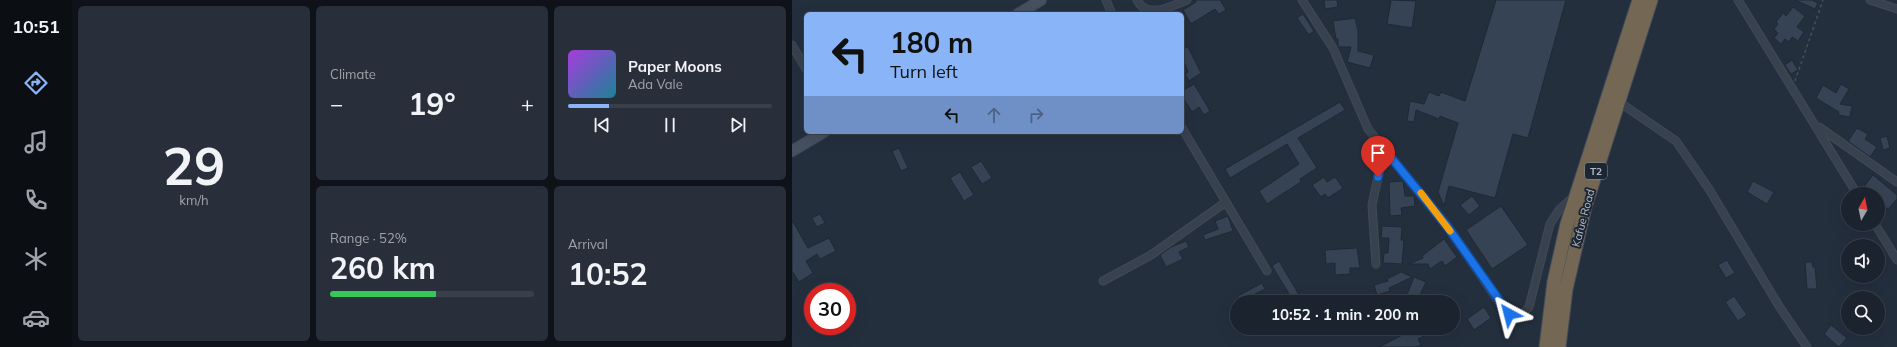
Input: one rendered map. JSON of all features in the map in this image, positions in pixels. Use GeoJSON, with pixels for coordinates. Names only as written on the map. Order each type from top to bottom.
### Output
{"type":"FeatureCollection","features":[{"type":"Feature","properties":{"kind":"highway","name":"Kafue Road"},"geometry":{"type":"LineString","coordinates":[[1546,347],[1552,297],[1560,252],[1639,0]]}},
{"type":"Feature","properties":{"kind":"highway","name":"Kafue Road"},"geometry":{"type":"LineString","coordinates":[[1559,347],[1566,290],[1577,240],[1651,0]]}},
{"type":"Feature","properties":{"kind":"street"},"geometry":{"type":"LineString","coordinates":[[1021,12],[1041,0]]}},
{"type":"Feature","properties":{"kind":"street"},"geometry":{"type":"LineString","coordinates":[[1106,0],[1111,12]]}},
{"type":"Feature","properties":{"kind":"street"},"geometry":{"type":"LineString","coordinates":[[1137,0],[1141,7],[1152,11],[1187,0]]}},
{"type":"Feature","properties":{"kind":"street"},"geometry":{"type":"LineString","coordinates":[[1302,0],[1334,48],[1368,129],[1447,226],[1503,308],[1509,314],[1517,318],[1524,315],[1529,308],[1547,233],[1554,216],[1565,203],[1577,194]]}},
{"type":"Feature","properties":{"kind":"street"},"geometry":{"type":"LineString","coordinates":[[1738,0],[1853,187]]}},
{"type":"Feature","properties":{"kind":"street"},"geometry":{"type":"LineString","coordinates":[[1870,0],[1897,9]]}},
{"type":"Feature","properties":{"kind":"street"},"geometry":{"type":"LineString","coordinates":[[792,45],[804,66]]}},
{"type":"Feature","properties":{"kind":"street"},"geometry":{"type":"LineString","coordinates":[[1619,102],[1676,141],[1709,189],[1779,306],[1806,347]]}},
{"type":"Feature","properties":{"kind":"street"},"geometry":{"type":"LineString","coordinates":[[1815,124],[1897,182]]}},
{"type":"Feature","properties":{"kind":"street"},"geometry":{"type":"LineString","coordinates":[[1184,131],[1267,271]]}},
{"type":"Feature","properties":{"kind":"street"},"geometry":{"type":"LineString","coordinates":[[792,151],[821,134]]}},
{"type":"Feature","properties":{"kind":"street"},"geometry":{"type":"LineString","coordinates":[[1376,264],[1372,205],[1384,149]]}},
{"type":"Feature","properties":{"kind":"street"},"geometry":{"type":"LineString","coordinates":[[1103,281],[1150,255],[1226,202]]}},
{"type":"Feature","properties":{"kind":"street"},"geometry":{"type":"LineString","coordinates":[[1879,231],[1897,260]]}},
{"type":"Feature","properties":{"kind":"path"},"geometry":{"type":"LineString","coordinates":[[1789,83],[1795,81],[1799,74],[1823,0]]}},
{"type":"Feature","properties":{"kind":"building"},"geometry":{"type":"Polygon","coordinates":[[[1195,0],[1220,0],[1226,10],[1219,14],[1215,9],[1191,24],[1183,10],[1196,2],[1195,0]]]}},
{"type":"Feature","properties":{"kind":"building"},"geometry":{"type":"Polygon","coordinates":[[[1324,0],[1337,0],[1338,7],[1325,9],[1324,0]]]}},
{"type":"Feature","properties":{"kind":"building"},"geometry":{"type":"Polygon","coordinates":[[[1391,0],[1416,1],[1412,28],[1387,24],[1391,0]]]}},
{"type":"Feature","properties":{"kind":"building"},"geometry":{"type":"Polygon","coordinates":[[[1496,0],[1566,0],[1528,138],[1513,134],[1495,198],[1449,186],[1444,206],[1438,192],[1458,123],[1440,116],[1439,119],[1416,110],[1414,122],[1407,121],[1410,101],[1424,104],[1429,92],[1439,96],[1441,92],[1465,101],[1496,0]]]}},
{"type":"Feature","properties":{"kind":"building"},"geometry":{"type":"Polygon","coordinates":[[[1795,0],[1812,0],[1818,3],[1815,9],[1795,0]]]}},
{"type":"Feature","properties":{"kind":"building"},"geometry":{"type":"Polygon","coordinates":[[[1793,7],[1805,16],[1797,27],[1804,32],[1798,41],[1792,37],[1789,42],[1785,39],[1781,44],[1774,38],[1778,33],[1774,29],[1778,24],[1776,22],[1783,13],[1786,16],[1793,7]]]}},
{"type":"Feature","properties":{"kind":"building"},"geometry":{"type":"Polygon","coordinates":[[[1303,14],[1314,31],[1309,35],[1297,18],[1303,14]]]}},
{"type":"Feature","properties":{"kind":"building"},"geometry":{"type":"Polygon","coordinates":[[[1355,18],[1358,30],[1358,51],[1374,55],[1370,68],[1347,62],[1351,47],[1338,47],[1338,39],[1336,39],[1333,21],[1355,18]]]}},
{"type":"Feature","properties":{"kind":"building"},"geometry":{"type":"Polygon","coordinates":[[[1188,47],[1201,73],[1189,81],[1185,74],[1188,72],[1184,62],[1184,48],[1188,47]]]}},
{"type":"Feature","properties":{"kind":"building"},"geometry":{"type":"Polygon","coordinates":[[[1792,60],[1798,70],[1791,74],[1785,65],[1792,60]]]}},
{"type":"Feature","properties":{"kind":"building"},"geometry":{"type":"Polygon","coordinates":[[[1194,84],[1210,111],[1204,115],[1199,107],[1192,112],[1184,99],[1184,90],[1194,84]]]}},
{"type":"Feature","properties":{"kind":"building"},"geometry":{"type":"Polygon","coordinates":[[[1841,84],[1849,89],[1840,104],[1852,106],[1850,117],[1838,115],[1839,112],[1816,98],[1823,85],[1836,93],[1841,84]]]}},
{"type":"Feature","properties":{"kind":"building"},"geometry":{"type":"Polygon","coordinates":[[[1340,102],[1345,110],[1298,138],[1317,168],[1300,179],[1301,182],[1267,204],[1259,191],[1299,164],[1287,144],[1230,178],[1225,169],[1340,102]]]}},
{"type":"Feature","properties":{"kind":"building"},"geometry":{"type":"Polygon","coordinates":[[[1857,128],[1868,134],[1865,139],[1877,147],[1870,157],[1848,141],[1857,128]]]}},
{"type":"Feature","properties":{"kind":"building"},"geometry":{"type":"Polygon","coordinates":[[[1887,136],[1890,148],[1883,150],[1880,138],[1887,136]]]}},
{"type":"Feature","properties":{"kind":"building"},"geometry":{"type":"Polygon","coordinates":[[[899,148],[908,168],[901,171],[892,151],[899,148]]]}},
{"type":"Feature","properties":{"kind":"building"},"geometry":{"type":"Polygon","coordinates":[[[981,161],[992,178],[982,184],[971,167],[981,161]]]}},
{"type":"Feature","properties":{"kind":"building"},"geometry":{"type":"Polygon","coordinates":[[[960,172],[974,195],[964,201],[950,178],[960,172]]]}},
{"type":"Feature","properties":{"kind":"building"},"geometry":{"type":"Polygon","coordinates":[[[1873,175],[1897,195],[1897,199],[1888,209],[1885,206],[1885,187],[1864,187],[1873,175]]]}},
{"type":"Feature","properties":{"kind":"building"},"geometry":{"type":"Polygon","coordinates":[[[1324,177],[1327,182],[1335,177],[1343,188],[1328,198],[1325,194],[1321,197],[1312,185],[1324,177]]]}},
{"type":"Feature","properties":{"kind":"building"},"geometry":{"type":"Polygon","coordinates":[[[1403,181],[1405,196],[1414,196],[1415,206],[1401,208],[1402,215],[1390,216],[1389,182],[1403,181]]]}},
{"type":"Feature","properties":{"kind":"building"},"geometry":{"type":"Polygon","coordinates":[[[1753,181],[1774,192],[1767,204],[1747,192],[1753,181]]]}},
{"type":"Feature","properties":{"kind":"building"},"geometry":{"type":"Polygon","coordinates":[[[1472,196],[1480,206],[1469,215],[1460,205],[1472,196]]]}},
{"type":"Feature","properties":{"kind":"building"},"geometry":{"type":"Polygon","coordinates":[[[1501,206],[1528,245],[1492,269],[1466,230],[1501,206]]]}},
{"type":"Feature","properties":{"kind":"building"},"geometry":{"type":"Polygon","coordinates":[[[820,214],[825,223],[817,227],[812,218],[820,214]]]}},
{"type":"Feature","properties":{"kind":"building"},"geometry":{"type":"Polygon","coordinates":[[[1228,216],[1233,231],[1205,240],[1203,235],[1218,229],[1215,221],[1228,216]]]}},
{"type":"Feature","properties":{"kind":"building"},"geometry":{"type":"Polygon","coordinates":[[[792,220],[808,248],[829,238],[836,251],[820,259],[817,254],[806,261],[813,273],[799,282],[792,271],[792,220]]]}},
{"type":"Feature","properties":{"kind":"building"},"geometry":{"type":"Polygon","coordinates":[[[1382,226],[1402,227],[1401,240],[1404,240],[1402,264],[1383,263],[1384,253],[1388,253],[1389,238],[1381,238],[1382,226]]]}},
{"type":"Feature","properties":{"kind":"building"},"geometry":{"type":"Polygon","coordinates":[[[1444,239],[1457,257],[1445,266],[1442,261],[1430,269],[1428,264],[1409,264],[1423,258],[1422,256],[1444,239]]]}},
{"type":"Feature","properties":{"kind":"building"},"geometry":{"type":"Polygon","coordinates":[[[1186,241],[1189,247],[1179,252],[1183,259],[1166,267],[1160,255],[1171,247],[1186,241]]]}},
{"type":"Feature","properties":{"kind":"building"},"geometry":{"type":"Polygon","coordinates":[[[1357,248],[1360,268],[1350,268],[1350,274],[1335,275],[1335,263],[1326,264],[1325,250],[1357,248]]]}},
{"type":"Feature","properties":{"kind":"building"},"geometry":{"type":"Polygon","coordinates":[[[1727,260],[1735,273],[1726,278],[1718,265],[1727,260]]]}},
{"type":"Feature","properties":{"kind":"building"},"geometry":{"type":"Polygon","coordinates":[[[1279,261],[1299,295],[1290,295],[1272,266],[1279,261]]]}},
{"type":"Feature","properties":{"kind":"building"},"geometry":{"type":"Polygon","coordinates":[[[1805,262],[1812,262],[1813,267],[1815,267],[1817,289],[1807,289],[1805,262]]]}},
{"type":"Feature","properties":{"kind":"building"},"geometry":{"type":"Polygon","coordinates":[[[1401,272],[1412,277],[1389,288],[1390,291],[1377,295],[1374,285],[1388,281],[1387,279],[1401,272]]]}},
{"type":"Feature","properties":{"kind":"building"},"geometry":{"type":"Polygon","coordinates":[[[1414,277],[1426,282],[1420,295],[1407,295],[1414,277]]]}},
{"type":"Feature","properties":{"kind":"building"},"geometry":{"type":"Polygon","coordinates":[[[1262,283],[1265,289],[1253,295],[1240,295],[1262,283]]]}},
{"type":"Feature","properties":{"kind":"building"},"geometry":{"type":"Polygon","coordinates":[[[1734,296],[1747,315],[1738,321],[1725,302],[1734,296]]]}},
{"type":"Feature","properties":{"kind":"building"},"geometry":{"type":"Polygon","coordinates":[[[1484,307],[1491,318],[1474,330],[1467,319],[1484,307]]]}},
{"type":"Feature","properties":{"kind":"building"},"geometry":{"type":"Polygon","coordinates":[[[1831,325],[1841,333],[1841,335],[1847,338],[1839,347],[1824,334],[1831,325]]]}},
{"type":"Feature","properties":{"kind":"building"},"geometry":{"type":"Polygon","coordinates":[[[1402,335],[1427,335],[1418,339],[1421,345],[1416,347],[1379,347],[1402,335]]]}},
{"type":"Feature","properties":{"kind":"slow traffic"},"geometry":{"type":"LineString","coordinates":[[1421,193],[1450,231]]}},
{"type":"Feature","properties":{"kind":"route"},"geometry":{"type":"LineString","coordinates":[[1378,177],[1384,149],[1447,226],[1503,308],[1509,314]]}}]}
